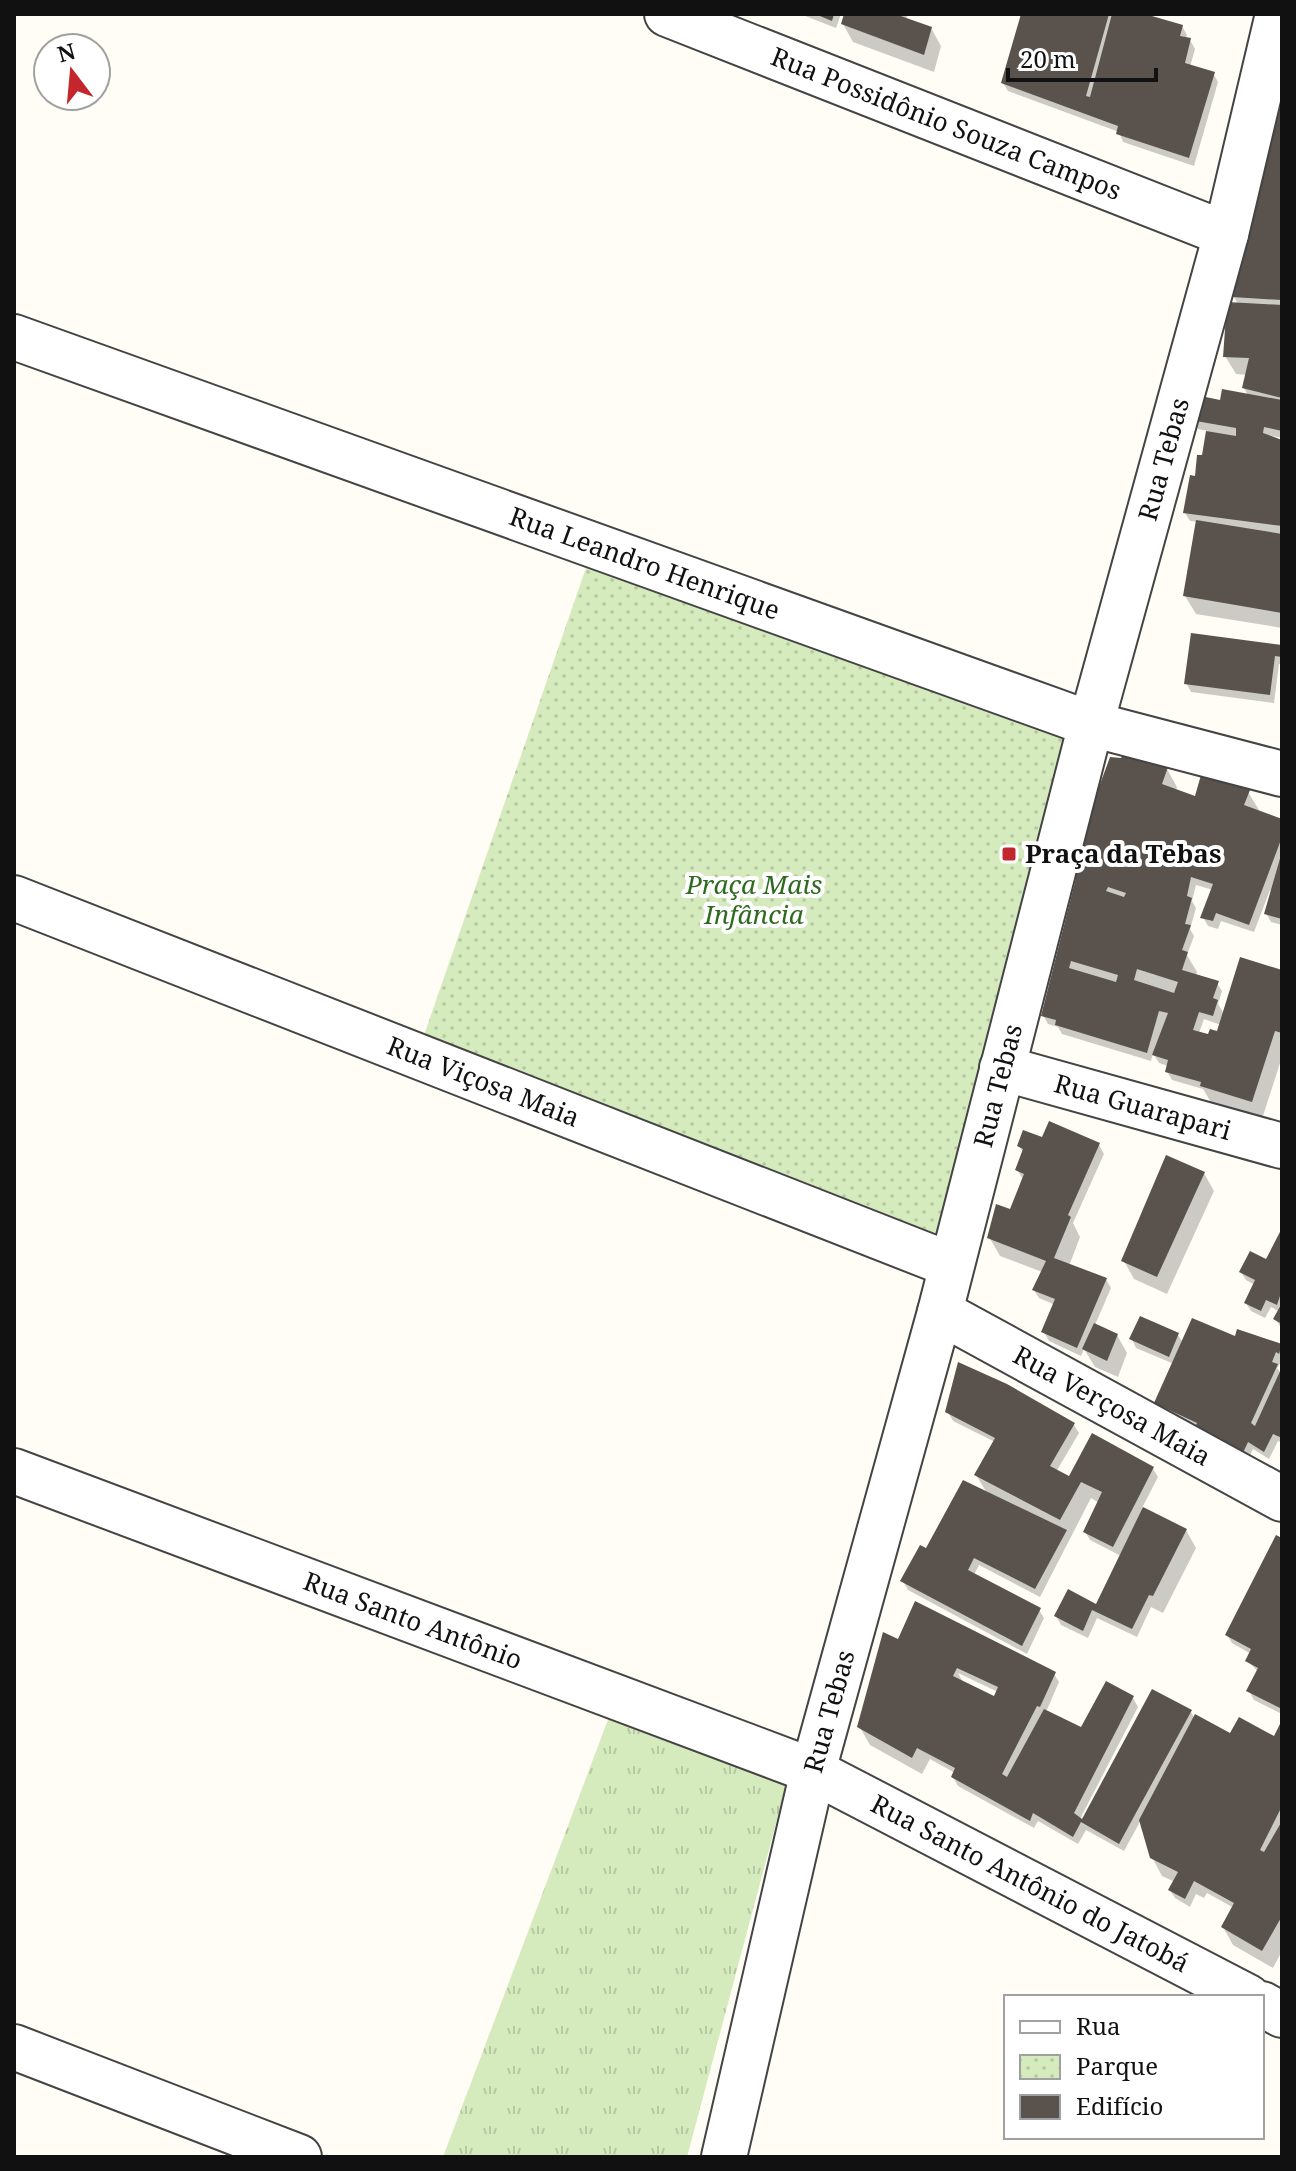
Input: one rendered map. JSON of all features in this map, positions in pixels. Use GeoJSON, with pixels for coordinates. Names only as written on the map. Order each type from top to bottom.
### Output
{"type":"FeatureCollection","features":[{"type":"Feature","properties":{"kind":"street","name":"Rua Possidônio Souza Campos"},"geometry":{"type":"LineString","coordinates":[[667,14],[1226,234]]}},
{"type":"Feature","properties":{"kind":"street","name":"Rua Tebas"},"geometry":{"type":"LineString","coordinates":[[724,2157],[813,1771],[940,1312],[1091,724],[1226,234],[1278,14]]}},
{"type":"Feature","properties":{"kind":"street","name":"Rua Leandro Henrique"},"geometry":{"type":"LineString","coordinates":[[14,337],[1091,724],[1282,774]]}},
{"type":"Feature","properties":{"kind":"street","name":"Rua Viçosa Maia"},"geometry":{"type":"LineString","coordinates":[[14,898],[951,1265]]}},
{"type":"Feature","properties":{"kind":"street","name":"Rua Guarapari"},"geometry":{"type":"LineString","coordinates":[[1002,1068],[1282,1146]]}},
{"type":"Feature","properties":{"kind":"street","name":"Rua Verçosa Maia"},"geometry":{"type":"LineString","coordinates":[[940,1312],[1282,1499]]}},
{"type":"Feature","properties":{"kind":"street","name":"Rua Santo Antônio"},"geometry":{"type":"LineString","coordinates":[[14,1471],[813,1771]]}},
{"type":"Feature","properties":{"kind":"street","name":"Rua Santo Antônio do Jatobá"},"geometry":{"type":"LineString","coordinates":[[813,1771],[1244,1995]]}},
{"type":"Feature","properties":{"kind":"street"},"geometry":{"type":"LineString","coordinates":[[1264,2005],[1282,2015]]}},
{"type":"Feature","properties":{"kind":"street"},"geometry":{"type":"LineString","coordinates":[[14,2047],[299,2157]]}},
{"type":"Feature","properties":{"kind":"green space","name":"Praça Mais Infância"},"geometry":{"type":"Polygon","coordinates":[[[586,568],[1067,739],[934,1249],[422,1041],[586,568]]]}},
{"type":"Feature","properties":{"kind":"green space"},"geometry":{"type":"Polygon","coordinates":[[[609,1717],[787,1782],[687,2157],[443,2157],[609,1717]]]}},
{"type":"Feature","properties":{"kind":"building"},"geometry":{"type":"Polygon","coordinates":[[[815,14],[834,14],[832,21],[815,14]]]}},
{"type":"Feature","properties":{"kind":"building"},"geometry":{"type":"Polygon","coordinates":[[[844,14],[895,14],[932,27],[924,55],[841,24],[844,14]]]}},
{"type":"Feature","properties":{"kind":"building"},"geometry":{"type":"Polygon","coordinates":[[[1021,14],[1109,14],[1086,96],[1090,97],[1112,14],[1145,14],[1183,25],[1180,36],[1191,38],[1185,63],[1215,72],[1189,158],[1116,134],[1118,126],[1001,83],[1021,14]]]}},
{"type":"Feature","properties":{"kind":"building"},"geometry":{"type":"Polygon","coordinates":[[[1282,82],[1282,300],[1232,297],[1269,154],[1262,153],[1282,82]]]}},
{"type":"Feature","properties":{"kind":"building"},"geometry":{"type":"Polygon","coordinates":[[[1227,302],[1282,305],[1282,398],[1242,388],[1249,358],[1223,357],[1227,302]]]}},
{"type":"Feature","properties":{"kind":"building"},"geometry":{"type":"Polygon","coordinates":[[[1222,389],[1282,400],[1282,431],[1264,427],[1263,433],[1282,440],[1282,526],[1183,513],[1190,475],[1195,476],[1197,455],[1202,455],[1206,431],[1236,436],[1236,428],[1190,420],[1196,395],[1220,400],[1222,389]]]}},
{"type":"Feature","properties":{"kind":"building"},"geometry":{"type":"Polygon","coordinates":[[[1196,520],[1282,534],[1282,613],[1183,596],[1196,520]]]}},
{"type":"Feature","properties":{"kind":"building"},"geometry":{"type":"Polygon","coordinates":[[[1191,633],[1282,645],[1282,657],[1275,656],[1270,695],[1184,684],[1191,633]]]}},
{"type":"Feature","properties":{"kind":"building"},"geometry":{"type":"Polygon","coordinates":[[[1123,755],[1168,767],[1162,784],[1195,796],[1201,775],[1250,790],[1244,805],[1282,819],[1282,837],[1249,925],[1216,913],[1213,921],[1200,918],[1213,884],[1191,877],[1187,896],[1192,898],[1185,924],[1191,925],[1182,950],[1188,952],[1182,970],[1219,981],[1213,998],[1218,1000],[1213,1016],[1199,1012],[1193,1030],[1208,1034],[1210,1029],[1217,1031],[1240,957],[1282,970],[1282,1033],[1275,1031],[1252,1102],[1165,1072],[1168,1060],[1152,1055],[1168,1013],[1159,1011],[1147,1053],[1055,1025],[1056,1020],[1041,1016],[1088,817],[1110,757],[1121,758],[1123,755]],[[1108,887],[1106,891],[1124,897],[1126,893],[1108,887]],[[1071,961],[1069,968],[1116,982],[1118,975],[1071,961]],[[1137,969],[1134,980],[1174,993],[1178,982],[1137,969]]]}},
{"type":"Feature","properties":{"kind":"building"},"geometry":{"type":"Polygon","coordinates":[[[1282,855],[1282,919],[1264,914],[1282,855]]]}},
{"type":"Feature","properties":{"kind":"building"},"geometry":{"type":"Polygon","coordinates":[[[1049,1121],[1100,1143],[1068,1215],[1071,1217],[1054,1258],[1107,1278],[1077,1348],[1041,1332],[1055,1299],[1032,1290],[1046,1261],[987,1238],[996,1204],[1010,1209],[1024,1174],[1015,1170],[1023,1149],[1017,1146],[1023,1130],[1042,1137],[1049,1121]]]}},
{"type":"Feature","properties":{"kind":"building"},"geometry":{"type":"Polygon","coordinates":[[[1166,1155],[1205,1172],[1157,1277],[1121,1261],[1166,1155]]]}},
{"type":"Feature","properties":{"kind":"building"},"geometry":{"type":"Polygon","coordinates":[[[1282,1228],[1282,1290],[1277,1305],[1266,1300],[1261,1311],[1244,1303],[1255,1280],[1239,1272],[1250,1251],[1266,1259],[1282,1228]]]}},
{"type":"Feature","properties":{"kind":"building"},"geometry":{"type":"Polygon","coordinates":[[[1282,1303],[1282,1324],[1273,1319],[1282,1303]]]}},
{"type":"Feature","properties":{"kind":"building"},"geometry":{"type":"Polygon","coordinates":[[[1140,1316],[1179,1333],[1169,1357],[1129,1339],[1140,1316]]]}},
{"type":"Feature","properties":{"kind":"building"},"geometry":{"type":"Polygon","coordinates":[[[1192,1318],[1235,1336],[1237,1329],[1282,1344],[1272,1362],[1278,1364],[1251,1423],[1255,1426],[1282,1367],[1282,1438],[1273,1434],[1264,1452],[1248,1442],[1241,1457],[1193,1432],[1197,1423],[1154,1403],[1192,1318]]]}},
{"type":"Feature","properties":{"kind":"building"},"geometry":{"type":"Polygon","coordinates":[[[1094,1323],[1118,1334],[1107,1361],[1082,1349],[1094,1323]]]}},
{"type":"Feature","properties":{"kind":"building"},"geometry":{"type":"Polygon","coordinates":[[[958,1362],[1007,1384],[1075,1423],[1050,1466],[1069,1476],[1092,1433],[1154,1467],[1113,1547],[1083,1532],[1102,1492],[1081,1482],[1060,1520],[974,1475],[995,1438],[945,1412],[958,1362]]]}},
{"type":"Feature","properties":{"kind":"building"},"geometry":{"type":"Polygon","coordinates":[[[963,1480],[1067,1530],[1035,1589],[974,1558],[968,1570],[1041,1608],[1022,1646],[900,1581],[920,1545],[926,1548],[963,1480]]]}},
{"type":"Feature","properties":{"kind":"building"},"geometry":{"type":"Polygon","coordinates":[[[1143,1507],[1187,1529],[1153,1596],[1149,1595],[1132,1629],[1092,1610],[1083,1631],[1054,1616],[1068,1589],[1096,1604],[1143,1507]]]}},
{"type":"Feature","properties":{"kind":"building"},"geometry":{"type":"Polygon","coordinates":[[[1276,1535],[1282,1538],[1282,1709],[1246,1691],[1258,1668],[1245,1661],[1251,1649],[1225,1635],[1276,1535]]]}},
{"type":"Feature","properties":{"kind":"building"},"geometry":{"type":"Polygon","coordinates":[[[915,1601],[1056,1672],[1002,1774],[1007,1777],[1044,1709],[1081,1727],[1106,1681],[1134,1696],[1074,1813],[1082,1819],[1152,1689],[1192,1710],[1119,1844],[1081,1822],[1073,1837],[1033,1813],[1030,1821],[951,1777],[955,1768],[917,1748],[912,1758],[857,1727],[883,1632],[898,1639],[915,1601]],[[957,1668],[953,1676],[994,1696],[998,1687],[957,1668]]]}},
{"type":"Feature","properties":{"kind":"building"},"geometry":{"type":"Polygon","coordinates":[[[1195,1714],[1230,1733],[1239,1717],[1274,1736],[1282,1720],[1282,1806],[1260,1850],[1264,1852],[1282,1821],[1282,1916],[1262,1951],[1221,1927],[1234,1903],[1194,1881],[1185,1899],[1168,1890],[1178,1872],[1150,1858],[1139,1820],[1195,1714]]]}},
{"type":"Feature","properties":{"kind":"place","name":"Praça da Tebas"},"geometry":{"type":"Point","coordinates":[1009,854]}}]}
